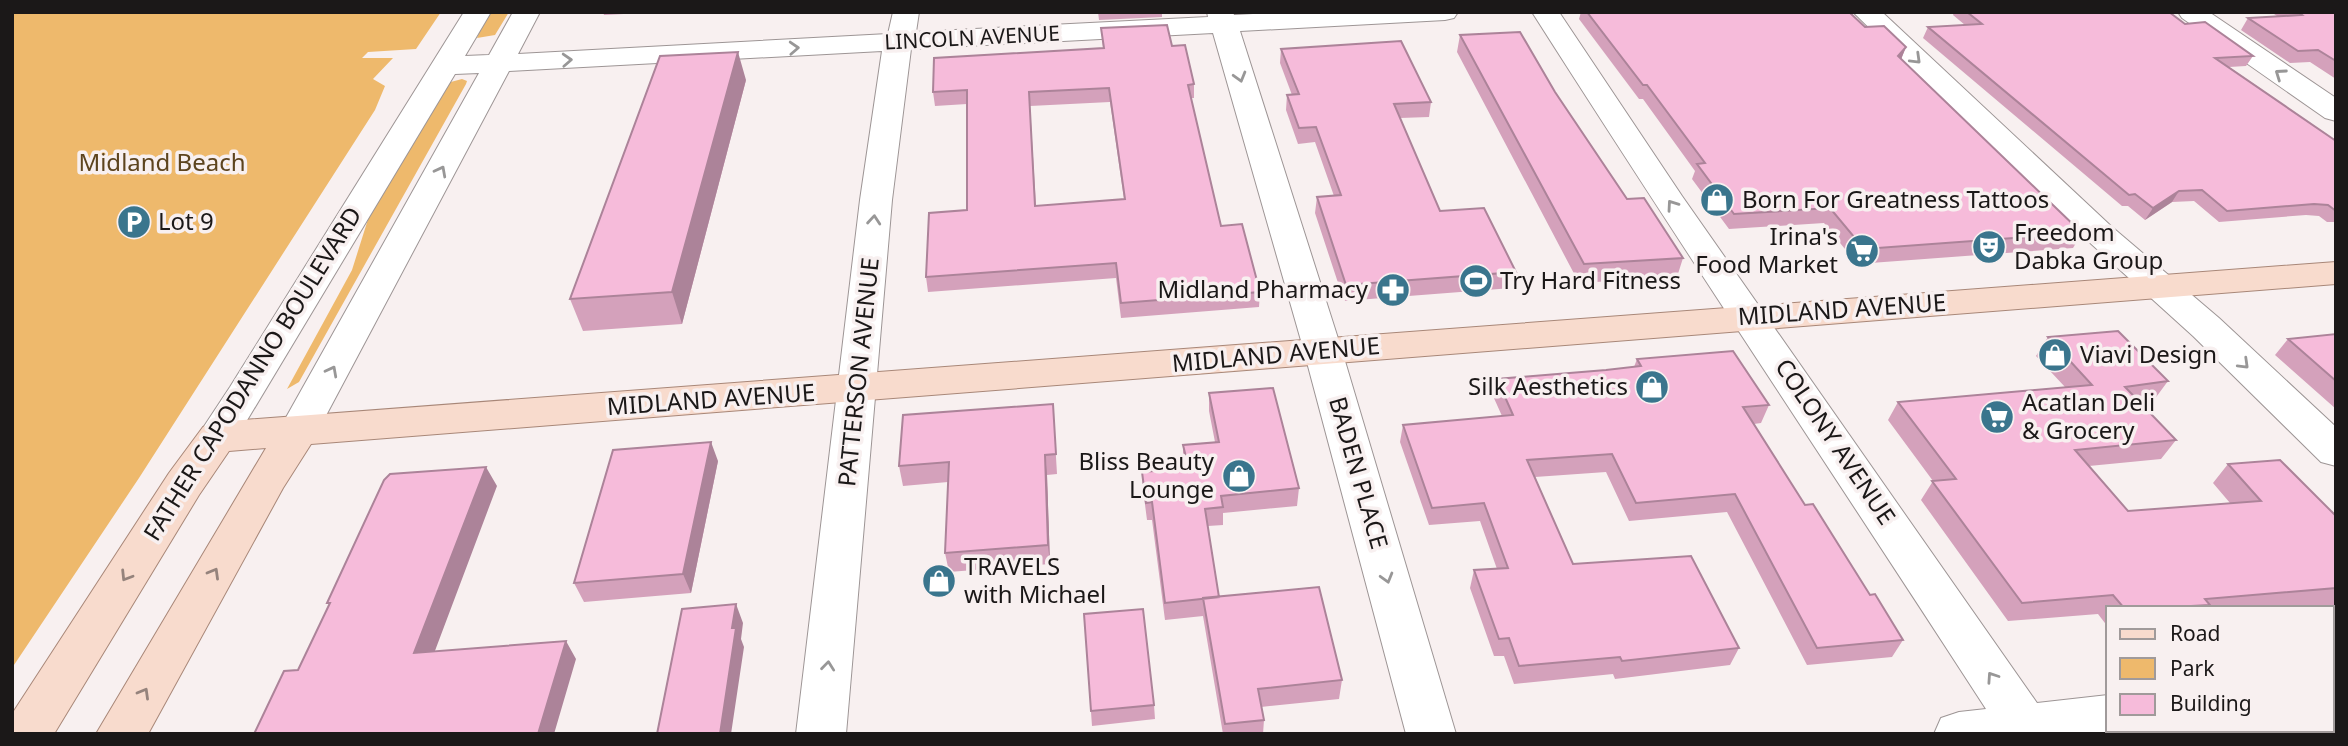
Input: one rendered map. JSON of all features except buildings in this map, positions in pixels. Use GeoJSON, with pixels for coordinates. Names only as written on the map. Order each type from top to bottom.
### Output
{"type":"FeatureCollection","features":[{"type":"Feature","properties":{"kind":"main road","name":"MIDLAND AVENUE"},"geometry":{"type":"LineString","coordinates":[[217,438],[2336,273]]}},
{"type":"Feature","properties":{"kind":"main road"},"geometry":{"type":"LineString","coordinates":[[121,734],[268,478],[299,430]]}},
{"type":"Feature","properties":{"kind":"main road","name":"FATHER CAPODANNO BOULEVARD"},"geometry":{"type":"LineString","coordinates":[[27,734],[184,484],[217,438]]}},
{"type":"Feature","properties":{"kind":"street","name":"FATHER CAPODANNO BOULEVARD"},"geometry":{"type":"LineString","coordinates":[[217,438],[478,12]]}},
{"type":"Feature","properties":{"kind":"street"},"geometry":{"type":"LineString","coordinates":[[299,430],[527,12]]}},
{"type":"Feature","properties":{"kind":"street","name":"LINCOLN AVENUE"},"geometry":{"type":"LineString","coordinates":[[446,66],[499,64],[903,27],[1445,12]]}},
{"type":"Feature","properties":{"kind":"street","name":"COLONY AVENUE"},"geometry":{"type":"LineString","coordinates":[[1545,12],[1668,200],[2028,730]]}},
{"type":"Feature","properties":{"kind":"street"},"geometry":{"type":"LineString","coordinates":[[1866,12],[2114,248],[2206,327],[2336,451]]}},
{"type":"Feature","properties":{"kind":"street"},"geometry":{"type":"LineString","coordinates":[[2191,12],[2336,112]]}},
{"type":"Feature","properties":{"kind":"street","name":"BADEN PLACE"},"geometry":{"type":"LineString","coordinates":[[1223,18],[1323,351],[1431,734]]}},
{"type":"Feature","properties":{"kind":"street","name":"PATTERSON AVENUE"},"geometry":{"type":"LineString","coordinates":[[821,734],[876,200],[895,55],[903,27]]}},
{"type":"Feature","properties":{"kind":"street"},"geometry":{"type":"LineString","coordinates":[[1959,734],[2028,730],[2106,717]]}},
{"type":"Feature","properties":{"kind":"green space","name":"Midland Beach"},"geometry":{"type":"Polygon","coordinates":[[[12,12],[441,12],[416,49],[368,52],[362,58],[393,58],[373,79],[385,86],[375,110],[139,478],[12,668],[12,12]]]}},
{"type":"Feature","properties":{"kind":"green space"},"geometry":{"type":"Polygon","coordinates":[[[488,12],[509,12],[495,35],[477,38],[488,12]]]}},
{"type":"Feature","properties":{"kind":"green space"},"geometry":{"type":"Polygon","coordinates":[[[462,79],[467,81],[466,84],[299,382],[287,389],[352,270],[370,213],[447,83],[462,79]]]}},
{"type":"Feature","properties":{"kind":"place","name":"Born For Greatness Tattoos"},"geometry":{"type":"Point","coordinates":[1717,200]}},
{"type":"Feature","properties":{"kind":"place","name":"Lot 9"},"geometry":{"type":"Point","coordinates":[134,222]}},
{"type":"Feature","properties":{"kind":"place","name":"Freedom Dabka Group"},"geometry":{"type":"Point","coordinates":[1989,247]}},
{"type":"Feature","properties":{"kind":"place","name":"Irina's Food Market"},"geometry":{"type":"Point","coordinates":[1862,251]}},
{"type":"Feature","properties":{"kind":"place","name":"Try Hard Fitness"},"geometry":{"type":"Point","coordinates":[1476,281]}},
{"type":"Feature","properties":{"kind":"place","name":"Midland Pharmacy"},"geometry":{"type":"Point","coordinates":[1393,290]}},
{"type":"Feature","properties":{"kind":"place","name":"Viavi Design"},"geometry":{"type":"Point","coordinates":[2055,355]}},
{"type":"Feature","properties":{"kind":"place","name":"Silk Aesthetics"},"geometry":{"type":"Point","coordinates":[1652,387]}},
{"type":"Feature","properties":{"kind":"place","name":"Acatlan Deli & Grocery"},"geometry":{"type":"Point","coordinates":[1997,417]}},
{"type":"Feature","properties":{"kind":"place","name":"Bliss Beauty Lounge"},"geometry":{"type":"Point","coordinates":[1239,476]}},
{"type":"Feature","properties":{"kind":"place","name":"TRAVELS with Michael"},"geometry":{"type":"Point","coordinates":[939,581]}}]}
